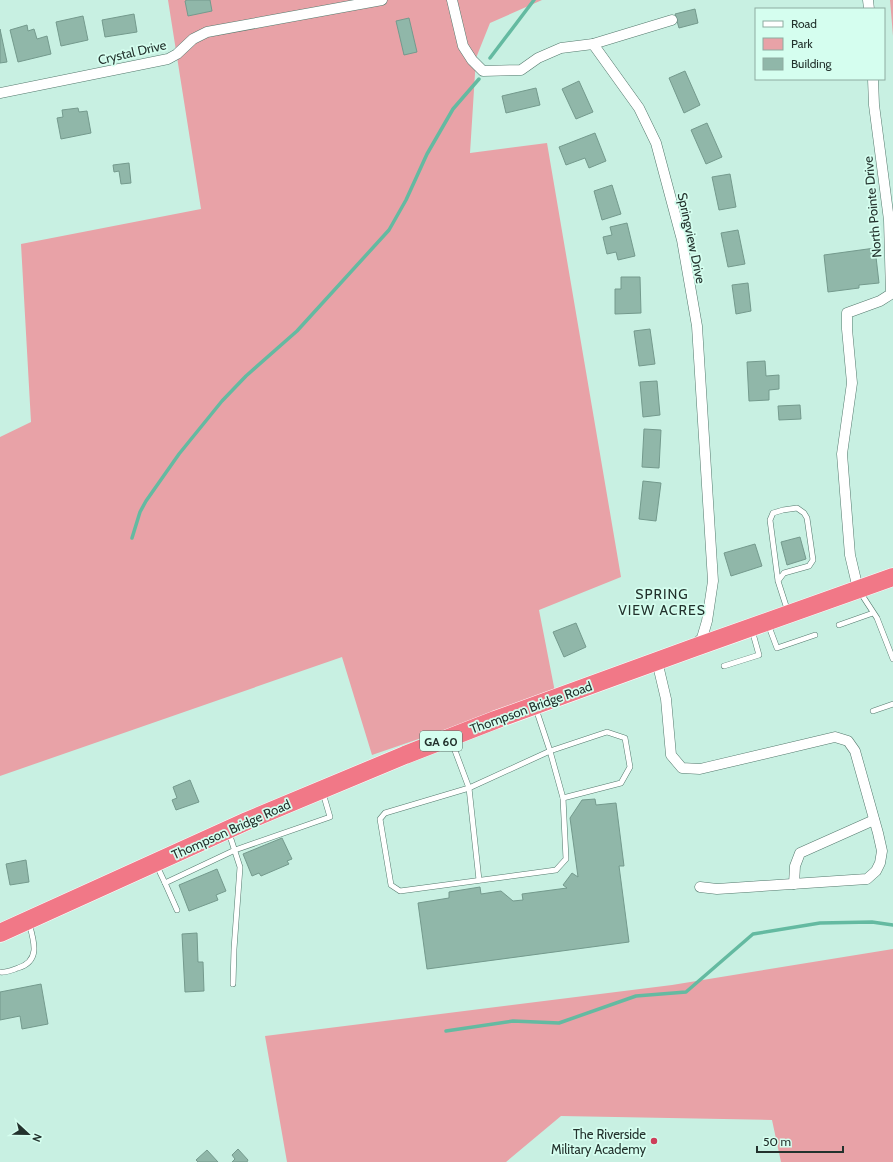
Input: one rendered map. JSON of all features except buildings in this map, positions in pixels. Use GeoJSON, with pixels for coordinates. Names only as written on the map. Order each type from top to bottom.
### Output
{"type":"FeatureCollection","features":[{"type":"Feature","properties":{"kind":"highway","name":"Thompson Bridge Road"},"geometry":{"type":"LineString","coordinates":[[0,933],[228,830],[450,737],[759,624],[858,589],[891,580]]}},
{"type":"Feature","properties":{"kind":"street","name":"Crystal Drive"},"geometry":{"type":"LineString","coordinates":[[0,93],[168,59],[177,54],[193,39],[207,32],[382,0]]}},
{"type":"Feature","properties":{"kind":"street"},"geometry":{"type":"LineString","coordinates":[[452,0],[463,46],[472,60],[483,71],[521,70],[538,58],[561,48],[593,44],[672,20]]}},
{"type":"Feature","properties":{"kind":"street","name":"Springview Drive"},"geometry":{"type":"LineString","coordinates":[[593,44],[640,108],[656,143],[682,240],[697,326],[713,581],[708,621],[702,638],[693,648]]}},
{"type":"Feature","properties":{"kind":"street","name":"North Pointe Drive"},"geometry":{"type":"LineString","coordinates":[[858,589],[850,555],[842,454],[852,383],[847,313],[880,301],[891,294],[889,220],[874,105],[873,80]]}},
{"type":"Feature","properties":{"kind":"street"},"geometry":{"type":"LineString","coordinates":[[657,661],[666,699],[671,755],[682,768],[700,769],[835,737],[848,741],[855,751],[882,851],[880,863],[876,871],[867,879],[717,889],[700,887]]}},
{"type":"Feature","properties":{"kind":"street"},"geometry":{"type":"LineString","coordinates":[[794,884],[795,866],[800,853],[874,820]]}},
{"type":"Feature","properties":{"kind":"lane"},"geometry":{"type":"LineString","coordinates":[[778,581],[784,573],[809,566],[813,560],[807,518],[804,513],[797,508],[773,513],[770,520],[778,581],[788,614]]}},
{"type":"Feature","properties":{"kind":"lane"},"geometry":{"type":"LineString","coordinates":[[858,589],[877,618],[893,659]]}},
{"type":"Feature","properties":{"kind":"lane"},"geometry":{"type":"LineString","coordinates":[[839,625],[874,613]]}},
{"type":"Feature","properties":{"kind":"lane"},"geometry":{"type":"LineString","coordinates":[[759,624],[777,648],[815,635]]}},
{"type":"Feature","properties":{"kind":"lane"},"geometry":{"type":"LineString","coordinates":[[724,666],[759,655],[759,624]]}},
{"type":"Feature","properties":{"kind":"lane"},"geometry":{"type":"LineString","coordinates":[[873,711],[893,704]]}},
{"type":"Feature","properties":{"kind":"lane"},"geometry":{"type":"LineString","coordinates":[[535,705],[550,752],[563,798],[566,859],[556,870],[400,891],[391,885],[380,819],[385,813],[469,788],[550,752],[607,732],[625,738],[630,767],[621,783],[563,798]]}},
{"type":"Feature","properties":{"kind":"lane"},"geometry":{"type":"LineString","coordinates":[[450,737],[469,788],[478,880]]}},
{"type":"Feature","properties":{"kind":"lane"},"geometry":{"type":"LineString","coordinates":[[166,883],[234,850],[330,817],[322,790]]}},
{"type":"Feature","properties":{"kind":"lane"},"geometry":{"type":"LineString","coordinates":[[228,830],[240,867],[233,984]]}},
{"type":"Feature","properties":{"kind":"lane"},"geometry":{"type":"LineString","coordinates":[[155,863],[178,910]]}},
{"type":"Feature","properties":{"kind":"lane"},"geometry":{"type":"LineString","coordinates":[[0,972],[5,973],[24,967],[31,960],[35,952],[34,940],[28,920]]}},
{"type":"Feature","properties":{"kind":"green space"},"geometry":{"type":"Polygon","coordinates":[[[168,0],[542,0],[490,23],[476,58],[470,153],[547,143],[621,577],[539,610],[555,692],[372,755],[342,657],[0,776],[0,437],[31,422],[21,244],[201,209],[168,0]]]}},
{"type":"Feature","properties":{"kind":"green space"},"geometry":{"type":"Polygon","coordinates":[[[890,0],[893,0],[893,36],[890,0]]]}},
{"type":"Feature","properties":{"kind":"green space"},"geometry":{"type":"Polygon","coordinates":[[[893,949],[893,1162],[781,1162],[772,1120],[561,1116],[506,1162],[287,1162],[265,1036],[672,985],[893,949]]]}},
{"type":"Feature","properties":{"kind":"waterway"},"geometry":{"type":"LineString","coordinates":[[490,58],[534,0]]}},
{"type":"Feature","properties":{"kind":"waterway"},"geometry":{"type":"LineString","coordinates":[[132,538],[140,512],[146,501],[179,454],[222,401],[246,376],[297,331],[389,230],[406,200],[427,154],[453,109],[479,79]]}},
{"type":"Feature","properties":{"kind":"waterway"},"geometry":{"type":"LineString","coordinates":[[446,1031],[513,1021],[559,1023],[636,996],[686,992],[753,934],[820,923],[872,922],[893,925]]}},
{"type":"Feature","properties":{"kind":"place","name":"The Riverside Military Academy"},"geometry":{"type":"Point","coordinates":[654,1141]}},
{"type":"Feature","properties":{"kind":"district","name":"SPRING VIEW ACRES"},"geometry":{"type":"Point","coordinates":[662,602]}}]}
